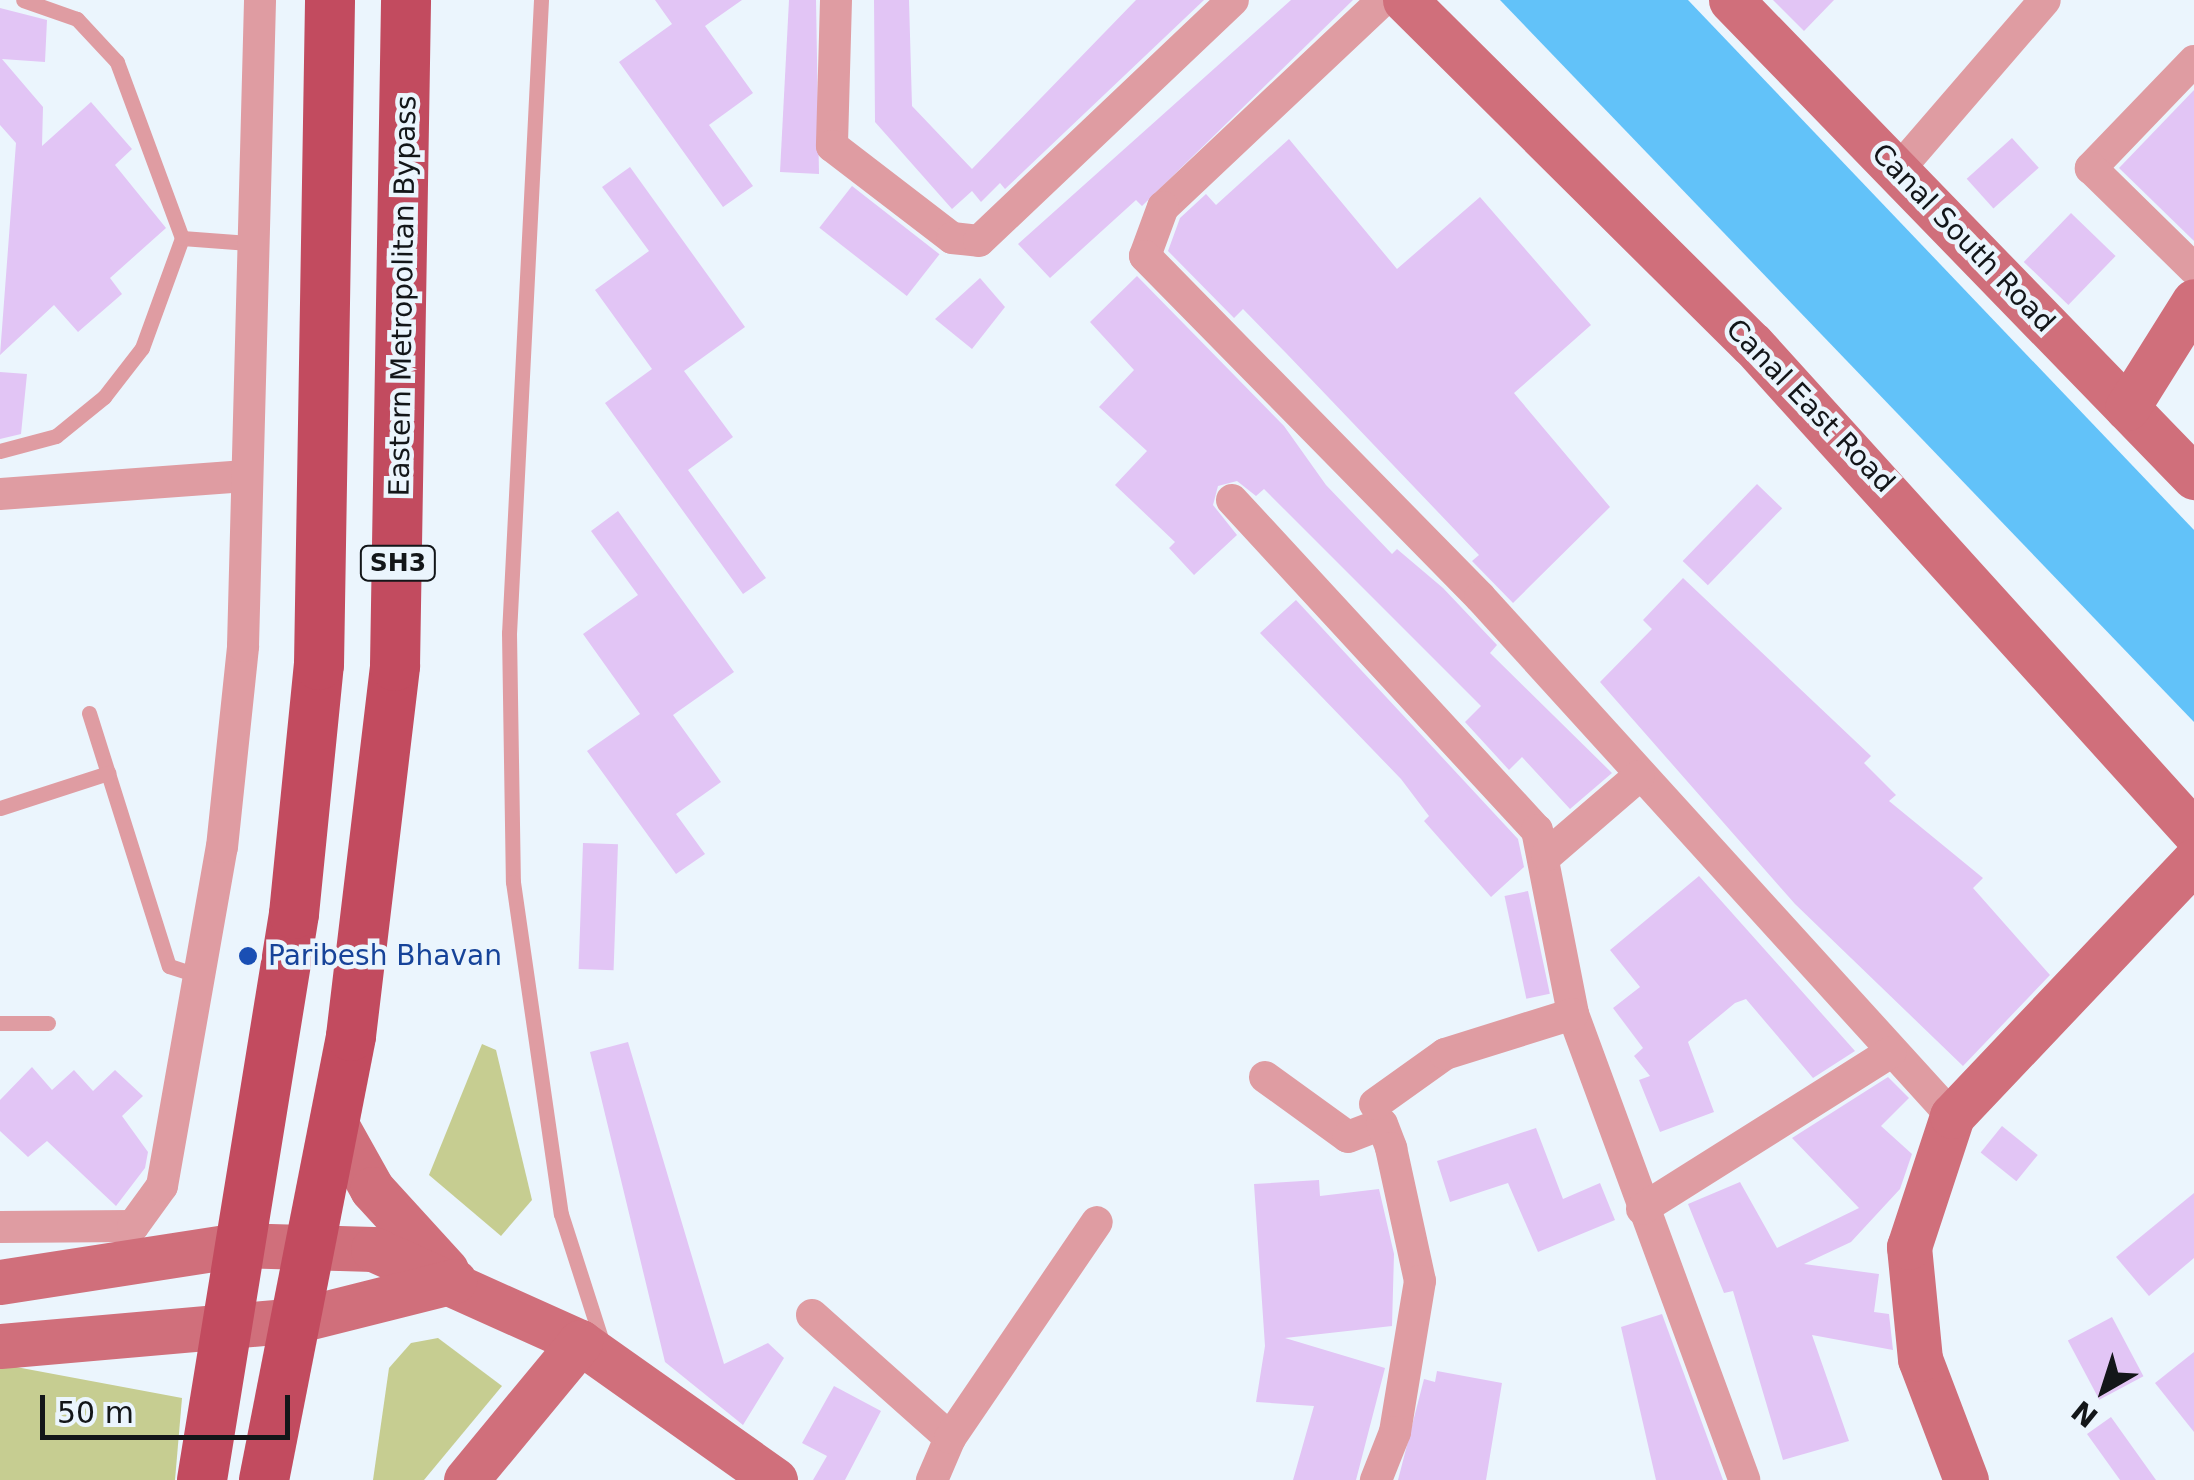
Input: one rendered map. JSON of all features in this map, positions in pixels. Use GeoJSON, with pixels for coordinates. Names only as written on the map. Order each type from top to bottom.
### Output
{"type":"FeatureCollection","features":[{"type":"Feature","properties":{"kind":"main road","name":"SH3"},"geometry":{"type":"LineString","coordinates":[[202,1480],[294,914],[319,665],[330,0]]}},
{"type":"Feature","properties":{"kind":"main road","name":"Eastern Metropolitan Bypass"},"geometry":{"type":"LineString","coordinates":[[264,1480],[299,1320],[369,920],[395,666],[406,0]]}},
{"type":"Feature","properties":{"kind":"main road","name":"Canal East Road"},"geometry":{"type":"LineString","coordinates":[[1404,0],[1752,344],[2194,832]]}},
{"type":"Feature","properties":{"kind":"main road","name":"Canal South Road"},"geometry":{"type":"LineString","coordinates":[[1731,0],[2194,476]]}},
{"type":"Feature","properties":{"kind":"main road"},"geometry":{"type":"LineString","coordinates":[[2128,408],[2194,301]]}},
{"type":"Feature","properties":{"kind":"main road"},"geometry":{"type":"LineString","coordinates":[[1966,1480],[1920,1358],[1910,1247],[1952,1116],[2194,861]]}},
{"type":"Feature","properties":{"kind":"main road"},"geometry":{"type":"LineString","coordinates":[[334,1121],[372,1189],[456,1280]]}},
{"type":"Feature","properties":{"kind":"main road"},"geometry":{"type":"LineString","coordinates":[[0,1282],[240,1245],[310,1244],[374,1250],[456,1280],[594,1351],[775,1480]]}},
{"type":"Feature","properties":{"kind":"main road"},"geometry":{"type":"LineString","coordinates":[[0,1346],[299,1320],[456,1280]]}},
{"type":"Feature","properties":{"kind":"main road"},"geometry":{"type":"LineString","coordinates":[[466,1480],[594,1351]]}},
{"type":"Feature","properties":{"kind":"street"},"geometry":{"type":"LineString","coordinates":[[0,1226],[102,1230],[133,1226],[152,1209],[198,976],[243,646],[249,243],[260,0]]}},
{"type":"Feature","properties":{"kind":"street"},"geometry":{"type":"LineString","coordinates":[[836,0],[832,146],[952,238],[980,241],[1226,2]]}},
{"type":"Feature","properties":{"kind":"street"},"geometry":{"type":"LineString","coordinates":[[1382,0],[1163,207],[1145,256],[1480,596],[1639,776],[1952,1116]]}},
{"type":"Feature","properties":{"kind":"street"},"geometry":{"type":"LineString","coordinates":[[1899,169],[2045,0]]}},
{"type":"Feature","properties":{"kind":"street"},"geometry":{"type":"LineString","coordinates":[[2194,61],[2092,168],[2194,269]]}},
{"type":"Feature","properties":{"kind":"street"},"geometry":{"type":"LineString","coordinates":[[0,494],[245,476]]}},
{"type":"Feature","properties":{"kind":"street"},"geometry":{"type":"LineString","coordinates":[[1232,500],[1536,830],[1547,855],[1573,1014],[1620,1122],[1642,1209],[1744,1480]]}},
{"type":"Feature","properties":{"kind":"street"},"geometry":{"type":"LineString","coordinates":[[1547,855],[1639,776]]}},
{"type":"Feature","properties":{"kind":"street"},"geometry":{"type":"LineString","coordinates":[[1376,1104],[1445,1054],[1573,1014]]}},
{"type":"Feature","properties":{"kind":"street"},"geometry":{"type":"LineString","coordinates":[[1642,1209],[1891,1052]]}},
{"type":"Feature","properties":{"kind":"street"},"geometry":{"type":"LineString","coordinates":[[1265,1077],[1348,1137],[1382,1124],[1390,1148],[1420,1281],[1395,1432],[1376,1480]]}},
{"type":"Feature","properties":{"kind":"street"},"geometry":{"type":"LineString","coordinates":[[932,1480],[950,1438],[1097,1222]]}},
{"type":"Feature","properties":{"kind":"street"},"geometry":{"type":"LineString","coordinates":[[812,1315],[950,1438]]}},
{"type":"Feature","properties":{"kind":"lane"},"geometry":{"type":"LineString","coordinates":[[0,452],[56,436],[104,397],[142,348],[182,238],[117,62],[77,19],[23,0]]}},
{"type":"Feature","properties":{"kind":"lane"},"geometry":{"type":"LineString","coordinates":[[541,0],[509,633],[513,882],[561,1214],[594,1351]]}},
{"type":"Feature","properties":{"kind":"lane"},"geometry":{"type":"LineString","coordinates":[[182,238],[249,243]]}},
{"type":"Feature","properties":{"kind":"lane"},"geometry":{"type":"LineString","coordinates":[[89,713],[170,966],[198,976]]}},
{"type":"Feature","properties":{"kind":"lane"},"geometry":{"type":"LineString","coordinates":[[0,808],[108,774]]}},
{"type":"Feature","properties":{"kind":"lane"},"geometry":{"type":"LineString","coordinates":[[0,1023],[48,1023]]}},
{"type":"Feature","properties":{"kind":"green space"},"geometry":{"type":"Polygon","coordinates":[[[482,1044],[496,1050],[532,1200],[501,1236],[429,1175],[482,1044]]]}},
{"type":"Feature","properties":{"kind":"green space"},"geometry":{"type":"Polygon","coordinates":[[[438,1338],[502,1386],[424,1480],[373,1480],[389,1368],[411,1343],[438,1338]]]}},
{"type":"Feature","properties":{"kind":"green space"},"geometry":{"type":"Polygon","coordinates":[[[0,1364],[182,1398],[175,1480],[0,1480],[0,1364]]]}},
{"type":"Feature","properties":{"kind":"water"},"geometry":{"type":"Polygon","coordinates":[[[1500,0],[1688,0],[2194,530],[2194,722],[1500,0]]]}},
{"type":"Feature","properties":{"kind":"building"},"geometry":{"type":"Polygon","coordinates":[[[655,0],[742,0],[705,26],[753,93],[709,125],[753,186],[723,207],[619,62],[672,24],[655,0]]]}},
{"type":"Feature","properties":{"kind":"building"},"geometry":{"type":"Polygon","coordinates":[[[789,0],[816,0],[819,174],[780,172],[789,0]]]}},
{"type":"Feature","properties":{"kind":"building"},"geometry":{"type":"Polygon","coordinates":[[[874,0],[909,0],[912,106],[972,169],[1136,0],[1204,0],[1005,189],[1000,183],[981,202],[972,191],[952,209],[875,122],[874,0]]]}},
{"type":"Feature","properties":{"kind":"building"},"geometry":{"type":"Polygon","coordinates":[[[1291,0],[1353,0],[1142,206],[1136,200],[1050,278],[1018,244],[1291,0]]]}},
{"type":"Feature","properties":{"kind":"building"},"geometry":{"type":"Polygon","coordinates":[[[1773,0],[1834,0],[1804,31],[1773,0]]]}},
{"type":"Feature","properties":{"kind":"building"},"geometry":{"type":"Polygon","coordinates":[[[0,8],[47,20],[45,62],[2,59],[43,107],[42,146],[91,102],[132,149],[115,165],[166,228],[110,278],[122,294],[78,332],[54,305],[0,355],[16,143],[0,125],[0,8]]]}},
{"type":"Feature","properties":{"kind":"building"},"geometry":{"type":"Polygon","coordinates":[[[2194,90],[2194,241],[2119,168],[2194,90]]]}},
{"type":"Feature","properties":{"kind":"building"},"geometry":{"type":"Polygon","coordinates":[[[2012,138],[2039,168],[1993,209],[1967,179],[2012,138]]]}},
{"type":"Feature","properties":{"kind":"building"},"geometry":{"type":"Polygon","coordinates":[[[1289,139],[1397,269],[1480,197],[1591,325],[1514,393],[1610,507],[1513,603],[1472,561],[1479,555],[1243,309],[1234,318],[1168,251],[1180,218],[1206,194],[1216,205],[1289,139]]]}},
{"type":"Feature","properties":{"kind":"building"},"geometry":{"type":"Polygon","coordinates":[[[630,167],[745,327],[684,371],[733,437],[688,470],[766,578],[743,594],[605,403],[652,369],[595,290],[649,251],[602,187],[630,167]]]}},
{"type":"Feature","properties":{"kind":"building"},"geometry":{"type":"Polygon","coordinates":[[[852,186],[939,254],[907,296],[819,228],[852,186]]]}},
{"type":"Feature","properties":{"kind":"building"},"geometry":{"type":"Polygon","coordinates":[[[2071,213],[2116,256],[2068,305],[2024,262],[2071,213]]]}},
{"type":"Feature","properties":{"kind":"building"},"geometry":{"type":"Polygon","coordinates":[[[1137,276],[1284,426],[1326,485],[1392,554],[1397,549],[1443,588],[1497,645],[1490,653],[1612,773],[1570,809],[1522,757],[1509,770],[1465,722],[1481,706],[1264,489],[1256,496],[1237,481],[1218,486],[1213,505],[1237,535],[1194,575],[1169,548],[1175,542],[1115,485],[1147,451],[1099,407],[1134,370],[1090,322],[1137,276]]]}},
{"type":"Feature","properties":{"kind":"building"},"geometry":{"type":"Polygon","coordinates":[[[980,278],[1005,307],[972,349],[935,319],[980,278]]]}},
{"type":"Feature","properties":{"kind":"building"},"geometry":{"type":"Polygon","coordinates":[[[0,372],[27,374],[21,434],[0,439],[0,372]]]}},
{"type":"Feature","properties":{"kind":"building"},"geometry":{"type":"Polygon","coordinates":[[[1757,484],[1782,508],[1708,585],[1683,561],[1757,484]]]}},
{"type":"Feature","properties":{"kind":"building"},"geometry":{"type":"Polygon","coordinates":[[[618,511],[734,672],[673,715],[721,782],[676,814],[705,854],[676,874],[587,751],[640,714],[583,634],[638,595],[591,531],[618,511]]]}},
{"type":"Feature","properties":{"kind":"building"},"geometry":{"type":"Polygon","coordinates":[[[1683,578],[1871,756],[1864,763],[1896,795],[1889,801],[1983,878],[1973,888],[2050,975],[1963,1066],[1795,904],[1600,682],[1652,629],[1643,620],[1683,578]]]}},
{"type":"Feature","properties":{"kind":"building"},"geometry":{"type":"Polygon","coordinates":[[[1296,600],[1518,839],[1524,867],[1491,897],[1424,821],[1429,816],[1401,779],[1260,633],[1296,600]]]}},
{"type":"Feature","properties":{"kind":"building"},"geometry":{"type":"Polygon","coordinates":[[[583,843],[618,844],[614,970],[579,969],[583,843]]]}},
{"type":"Feature","properties":{"kind":"building"},"geometry":{"type":"Polygon","coordinates":[[[1699,876],[1855,1051],[1813,1078],[1746,999],[1735,1003],[1688,1042],[1714,1112],[1660,1132],[1639,1080],[1650,1076],[1634,1056],[1643,1048],[1613,1008],[1640,987],[1610,950],[1699,876]]]}},
{"type":"Feature","properties":{"kind":"building"},"geometry":{"type":"Polygon","coordinates":[[[1528,891],[1550,994],[1526,999],[1505,896],[1528,891]]]}},
{"type":"Feature","properties":{"kind":"building"},"geometry":{"type":"Polygon","coordinates":[[[628,1042],[724,1364],[768,1343],[784,1358],[743,1425],[665,1362],[590,1052],[628,1042]]]}},
{"type":"Feature","properties":{"kind":"building"},"geometry":{"type":"Polygon","coordinates":[[[32,1067],[52,1090],[74,1070],[93,1091],[115,1070],[143,1096],[122,1116],[148,1152],[145,1168],[116,1206],[47,1141],[28,1157],[0,1131],[0,1100],[32,1067]]]}},
{"type":"Feature","properties":{"kind":"building"},"geometry":{"type":"Polygon","coordinates":[[[1888,1077],[1909,1098],[1881,1126],[1912,1154],[1900,1189],[1851,1242],[1804,1264],[1879,1274],[1874,1312],[1889,1314],[1893,1350],[1812,1335],[1849,1441],[1783,1460],[1733,1291],[1724,1293],[1688,1204],[1740,1182],[1777,1248],[1859,1208],[1792,1138],[1888,1077]]]}},
{"type":"Feature","properties":{"kind":"building"},"geometry":{"type":"Polygon","coordinates":[[[2002,1126],[2038,1155],[2016,1181],[1981,1152],[2002,1126]]]}},
{"type":"Feature","properties":{"kind":"building"},"geometry":{"type":"Polygon","coordinates":[[[1536,1128],[1563,1199],[1600,1183],[1615,1220],[1538,1252],[1508,1183],[1450,1202],[1437,1161],[1536,1128]]]}},
{"type":"Feature","properties":{"kind":"building"},"geometry":{"type":"Polygon","coordinates":[[[1319,1180],[1320,1196],[1379,1189],[1394,1254],[1392,1326],[1285,1338],[1385,1368],[1356,1480],[1293,1480],[1314,1406],[1256,1402],[1265,1346],[1254,1184],[1319,1180]]]}},
{"type":"Feature","properties":{"kind":"building"},"geometry":{"type":"Polygon","coordinates":[[[2194,1193],[2194,1258],[2149,1296],[2116,1257],[2194,1193]]]}},
{"type":"Feature","properties":{"kind":"building"},"geometry":{"type":"Polygon","coordinates":[[[1662,1314],[1723,1480],[1656,1480],[1621,1327],[1662,1314]]]}},
{"type":"Feature","properties":{"kind":"building"},"geometry":{"type":"Polygon","coordinates":[[[2112,1317],[2143,1376],[2099,1400],[2068,1340],[2112,1317]]]}},
{"type":"Feature","properties":{"kind":"building"},"geometry":{"type":"Polygon","coordinates":[[[2194,1352],[2194,1432],[2155,1383],[2194,1352]]]}},
{"type":"Feature","properties":{"kind":"building"},"geometry":{"type":"Polygon","coordinates":[[[1437,1371],[1502,1383],[1486,1480],[1398,1480],[1424,1379],[1435,1382],[1437,1371]]]}},
{"type":"Feature","properties":{"kind":"building"},"geometry":{"type":"Polygon","coordinates":[[[834,1386],[881,1411],[845,1480],[813,1480],[827,1456],[802,1443],[834,1386]]]}},
{"type":"Feature","properties":{"kind":"building"},"geometry":{"type":"Polygon","coordinates":[[[2111,1417],[2156,1480],[2120,1480],[2087,1434],[2111,1417]]]}},
{"type":"Feature","properties":{"kind":"place","name":"Paribesh Bhavan"},"geometry":{"type":"Point","coordinates":[248,956]}}]}
